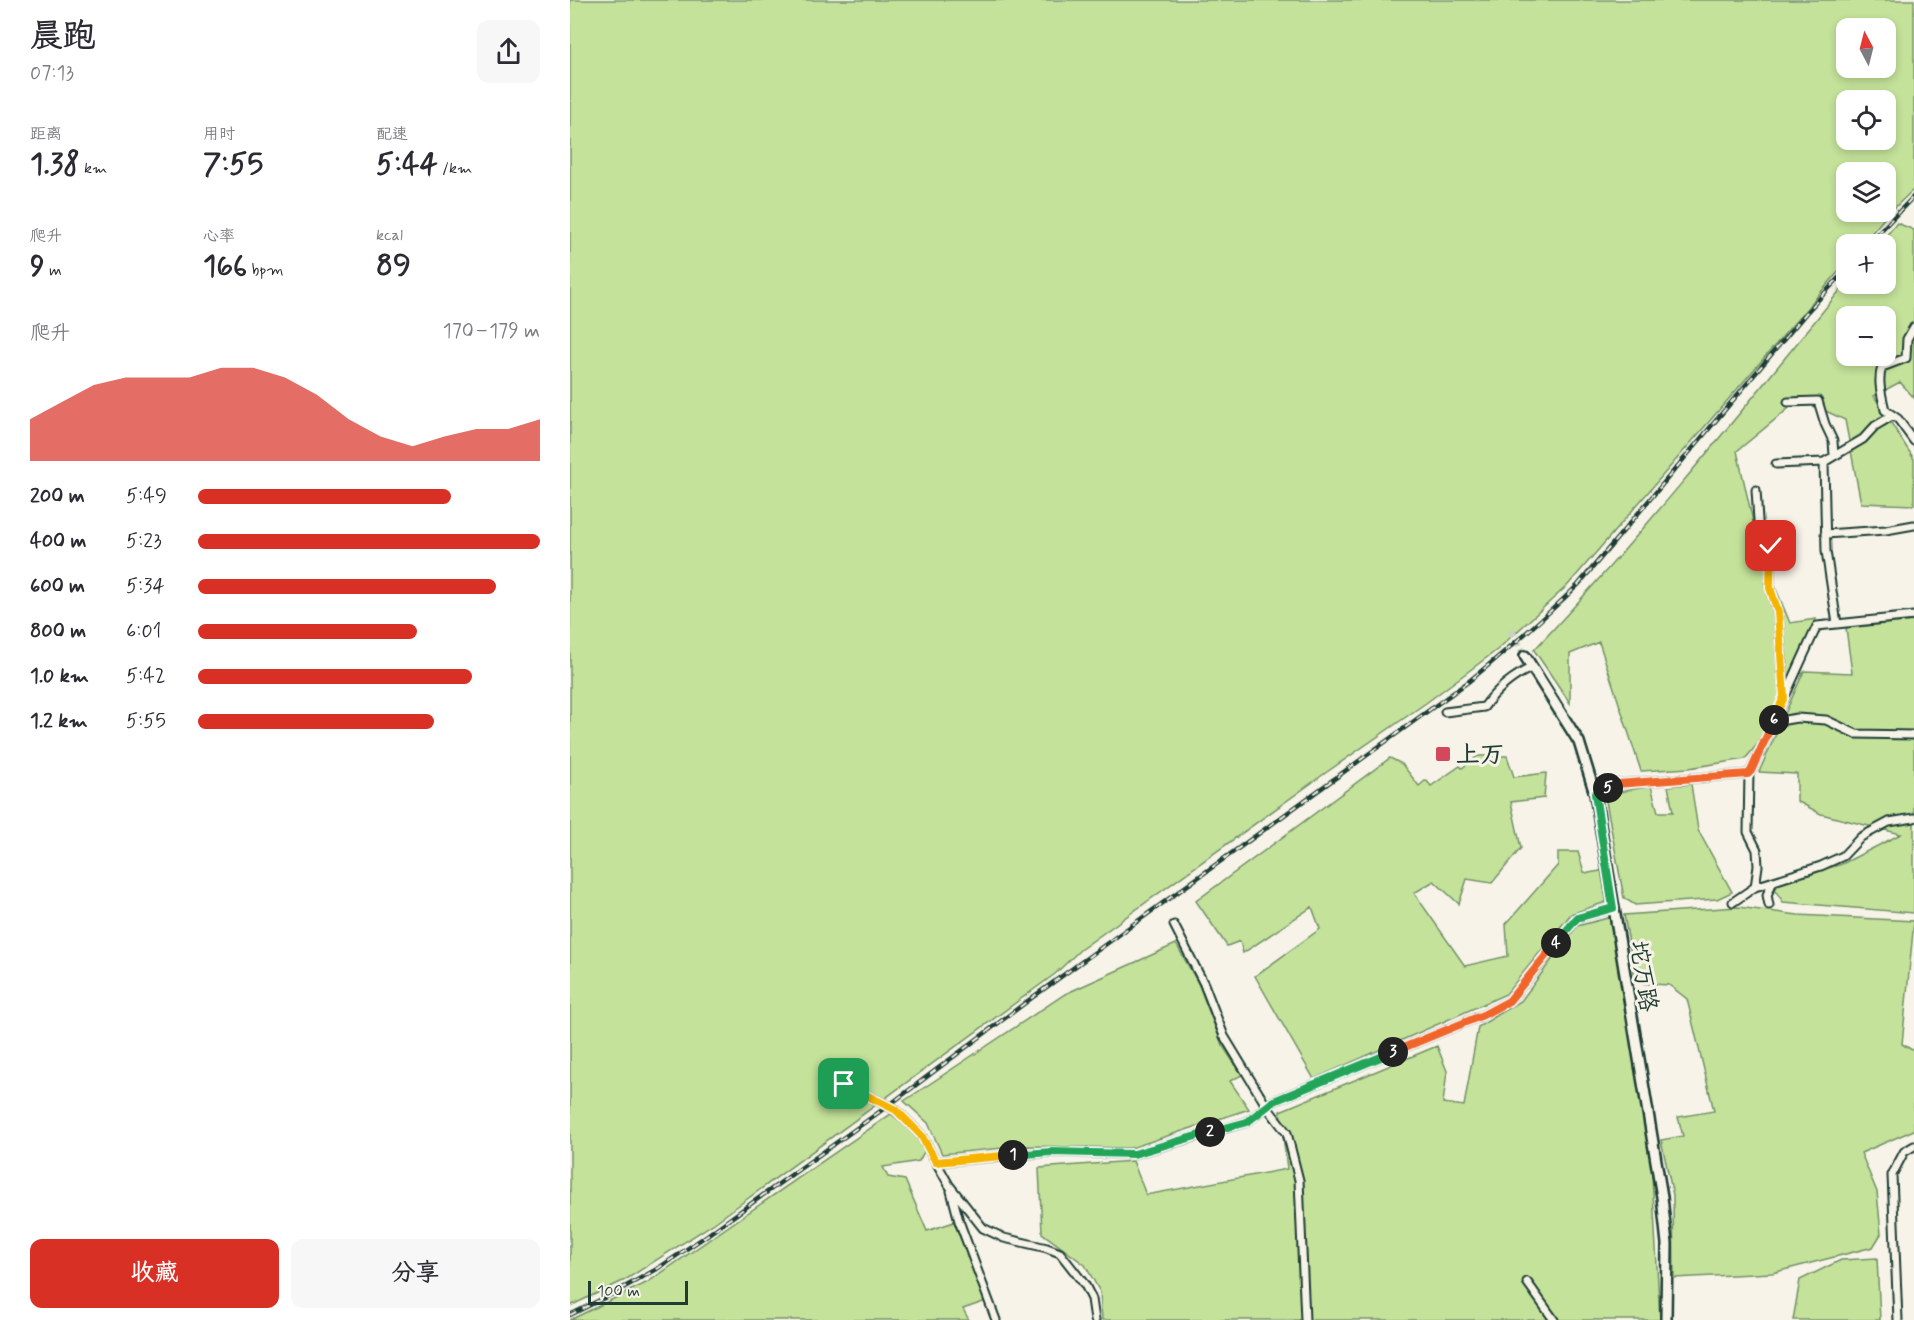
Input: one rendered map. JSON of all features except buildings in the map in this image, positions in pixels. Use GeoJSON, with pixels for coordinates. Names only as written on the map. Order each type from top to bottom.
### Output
{"type":"FeatureCollection","features":[{"type":"Feature","properties":{"kind":"main road","name":"坨万路"},"geometry":{"type":"LineString","coordinates":[[1526,656],[1579,742],[1595,794],[1665,1220],[1666,1320]]}},
{"type":"Feature","properties":{"kind":"street"},"geometry":{"type":"LineString","coordinates":[[1914,327],[1907,339],[1906,358],[1882,367],[1880,373],[1880,388],[1885,410],[1898,419],[1914,441]]}},
{"type":"Feature","properties":{"kind":"street"},"geometry":{"type":"LineString","coordinates":[[1788,402],[1818,401],[1833,441],[1834,456]]}},
{"type":"Feature","properties":{"kind":"street"},"geometry":{"type":"LineString","coordinates":[[1776,464],[1824,462],[1863,439],[1875,426],[1892,417]]}},
{"type":"Feature","properties":{"kind":"street"},"geometry":{"type":"LineString","coordinates":[[1824,462],[1826,551],[1837,624]]}},
{"type":"Feature","properties":{"kind":"street"},"geometry":{"type":"LineString","coordinates":[[1756,490],[1760,535],[1771,546],[1770,588],[1778,612],[1784,697]]}},
{"type":"Feature","properties":{"kind":"street"},"geometry":{"type":"LineString","coordinates":[[1825,534],[1886,530],[1914,525]]}},
{"type":"Feature","properties":{"kind":"street"},"geometry":{"type":"LineString","coordinates":[[1755,887],[1758,866],[1757,850],[1748,832],[1749,772],[1817,626],[1914,616]]}},
{"type":"Feature","properties":{"kind":"street"},"geometry":{"type":"LineString","coordinates":[[1445,712],[1484,707],[1508,682],[1533,667]]}},
{"type":"Feature","properties":{"kind":"street"},"geometry":{"type":"LineString","coordinates":[[1773,722],[1797,718],[1826,720],[1856,734],[1914,735]]}},
{"type":"Feature","properties":{"kind":"street"},"geometry":{"type":"LineString","coordinates":[[1595,794],[1617,784],[1748,774],[1749,772]]}},
{"type":"Feature","properties":{"kind":"street"},"geometry":{"type":"LineString","coordinates":[[1733,902],[1755,887],[1821,866],[1843,856],[1861,837],[1889,822],[1914,818]]}},
{"type":"Feature","properties":{"kind":"street"},"geometry":{"type":"LineString","coordinates":[[1769,905],[1767,895],[1773,881]]}},
{"type":"Feature","properties":{"kind":"street"},"geometry":{"type":"LineString","coordinates":[[936,1162],[1051,1152],[1134,1154],[1247,1122],[1274,1101],[1483,1015],[1509,1001],[1577,918],[1613,908]]}},
{"type":"Feature","properties":{"kind":"street"},"geometry":{"type":"LineString","coordinates":[[1174,925],[1204,984],[1224,1036],[1267,1107],[1287,1133],[1299,1180],[1305,1320]]}},
{"type":"Feature","properties":{"kind":"street"},"geometry":{"type":"LineString","coordinates":[[844,1084],[896,1110],[921,1135],[949,1185],[982,1228],[1004,1238],[1060,1253],[1072,1267],[1092,1299],[1095,1320]]}},
{"type":"Feature","properties":{"kind":"street"},"geometry":{"type":"LineString","coordinates":[[1898,1320],[1892,1175],[1904,1152],[1914,1146]]}},
{"type":"Feature","properties":{"kind":"street"},"geometry":{"type":"LineString","coordinates":[[949,1185],[959,1221],[996,1320]]}},
{"type":"Feature","properties":{"kind":"street"},"geometry":{"type":"LineString","coordinates":[[1527,1282],[1554,1320]]}},
{"type":"Feature","properties":{"kind":"green space"},"geometry":{"type":"Polygon","coordinates":[[[570,0],[1914,0],[1914,189],[1896,206],[1896,162],[1836,162],[1836,222],[1881,222],[1871,234],[1836,234],[1836,275],[1568,585],[1497,650],[1426,703],[1080,950],[1055,974],[713,1224],[625,1280],[570,1306],[570,0]]]}},
{"type":"Feature","properties":{"kind":"green space"},"geometry":{"type":"Polygon","coordinates":[[[1897,223],[1914,230],[1914,398],[1900,382],[1874,396],[1914,459],[1914,505],[1861,503],[1845,420],[1800,399],[1737,451],[1759,548],[1790,623],[1816,619],[1760,741],[1745,759],[1689,768],[1641,771],[1599,642],[1570,654],[1570,703],[1534,650],[1575,606],[1732,423],[1837,294],[1896,294],[1896,234],[1888,234],[1897,223]]]}},
{"type":"Feature","properties":{"kind":"green space"},"geometry":{"type":"Polygon","coordinates":[[[1914,621],[1914,913],[1783,902],[1775,890],[1780,882],[1842,864],[1901,834],[1821,814],[1797,801],[1797,774],[1759,772],[1804,671],[1852,673],[1846,628],[1914,621]]]}},
{"type":"Feature","properties":{"kind":"green space"},"geometry":{"type":"Polygon","coordinates":[[[1478,756],[1507,756],[1514,777],[1546,773],[1544,798],[1511,802],[1521,848],[1492,883],[1467,879],[1459,904],[1434,881],[1414,893],[1465,966],[1508,956],[1506,924],[1558,865],[1558,852],[1578,852],[1584,872],[1606,870],[1609,901],[1571,914],[1506,994],[1314,1079],[1255,976],[1320,929],[1312,907],[1243,953],[1240,941],[1227,946],[1196,901],[1390,758],[1402,764],[1419,786],[1426,780],[1431,786],[1478,756]]]}},
{"type":"Feature","properties":{"kind":"green space"},"geometry":{"type":"Polygon","coordinates":[[[1691,784],[1698,830],[1732,892],[1717,899],[1635,905],[1624,898],[1606,801],[1619,792],[1651,786],[1658,812],[1673,812],[1668,786],[1691,784]]]}},
{"type":"Feature","properties":{"kind":"green space"},"geometry":{"type":"Polygon","coordinates":[[[1738,907],[1798,915],[1914,921],[1902,1044],[1914,1051],[1914,1130],[1861,1153],[1877,1192],[1881,1234],[1873,1247],[1772,1273],[1674,1278],[1673,1195],[1661,1140],[1683,1136],[1678,1117],[1714,1111],[1687,999],[1669,985],[1636,983],[1624,915],[1738,907]]]}},
{"type":"Feature","properties":{"kind":"green space"},"geometry":{"type":"Polygon","coordinates":[[[1612,917],[1651,1158],[1660,1320],[1102,1320],[1100,1292],[1085,1265],[1042,1233],[1039,1168],[1133,1161],[1146,1195],[1287,1169],[1280,1111],[1437,1046],[1447,1071],[1443,1103],[1464,1106],[1478,1027],[1521,1001],[1577,926],[1612,917]]]}},
{"type":"Feature","properties":{"kind":"green space"},"geometry":{"type":"Polygon","coordinates":[[[1176,944],[1198,983],[1222,1045],[1242,1075],[1230,1081],[1249,1109],[1131,1148],[1024,1146],[942,1154],[928,1123],[904,1101],[1065,994],[1176,944]]]}},
{"type":"Feature","properties":{"kind":"green space"},"geometry":{"type":"Polygon","coordinates":[[[891,1114],[914,1132],[925,1150],[919,1161],[883,1167],[888,1177],[905,1180],[927,1231],[954,1222],[986,1301],[963,1309],[969,1320],[570,1320],[648,1282],[891,1114]]]}},
{"type":"Feature","properties":{"kind":"green space"},"geometry":{"type":"Polygon","coordinates":[[[1877,1258],[1880,1320],[1793,1320],[1800,1280],[1841,1260],[1877,1258]]]}},
{"type":"Feature","properties":{"kind":"tunnel"},"geometry":{"type":"LineString","coordinates":[[1511,630],[1525,656]]}},
{"type":"Feature","properties":{"kind":"railway"},"geometry":{"type":"LineString","coordinates":[[1878,234],[1914,196]]}},
{"type":"Feature","properties":{"kind":"railway"},"geometry":{"type":"LineString","coordinates":[[570,1315],[657,1269],[703,1238],[896,1100],[1033,997],[1468,682],[1578,585],[1806,313],[1836,281]]}},
{"type":"Feature","properties":{"kind":"place","name":"上万"},"geometry":{"type":"Point","coordinates":[1443,754]}},
{"type":"Feature","properties":{"kind":"route"},"geometry":{"type":"LineString","coordinates":[[844,1084],[896,1110],[921,1135],[936,1162],[1051,1152],[1134,1154],[1247,1122],[1274,1101],[1483,1015],[1509,1001],[1577,918],[1613,908],[1595,794],[1617,784],[1748,774],[1751,771],[1784,697],[1778,612],[1770,588],[1771,546]]}}]}
